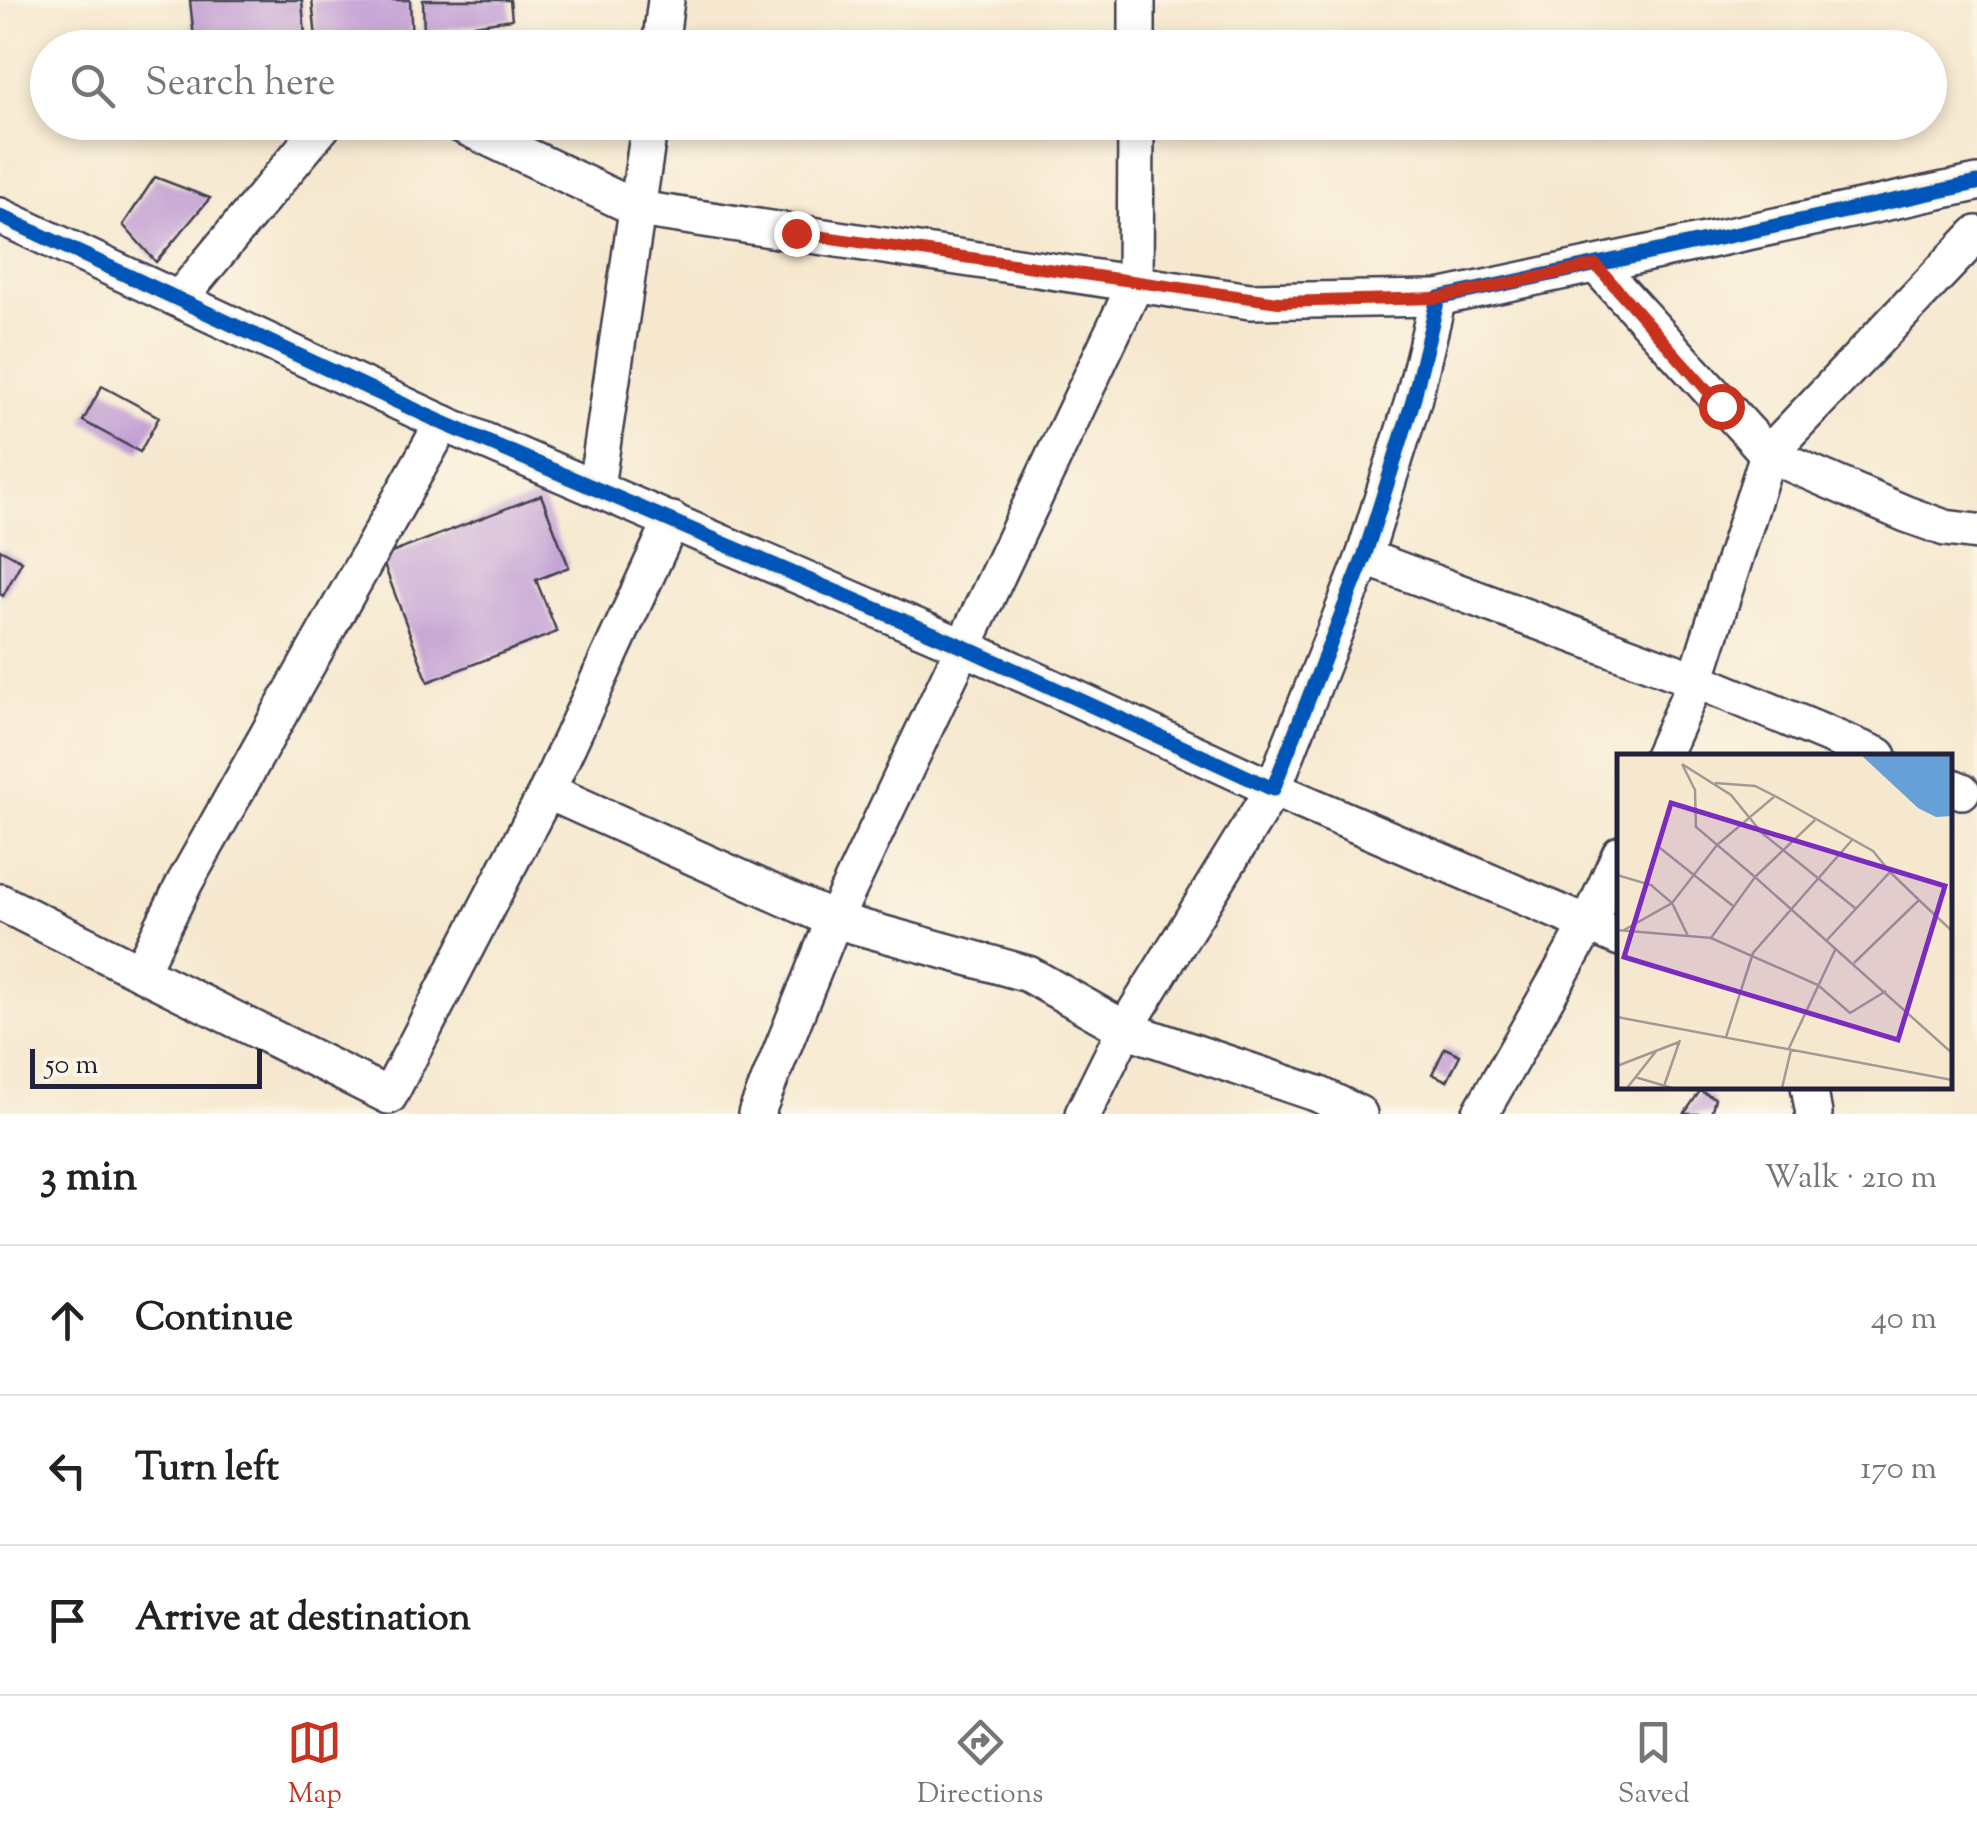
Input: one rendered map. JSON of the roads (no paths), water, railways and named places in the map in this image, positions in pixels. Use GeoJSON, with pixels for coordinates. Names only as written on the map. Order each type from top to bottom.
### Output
{"type":"FeatureCollection","features":[{"type":"Feature","properties":{"kind":"street"},"geometry":{"type":"LineString","coordinates":[[662,30],[666,0]]}},
{"type":"Feature","properties":{"kind":"street"},"geometry":{"type":"LineString","coordinates":[[1136,30],[1137,0]]}},
{"type":"Feature","properties":{"kind":"street"},"geometry":{"type":"LineString","coordinates":[[179,299],[311,140]]}},
{"type":"Feature","properties":{"kind":"street"},"geometry":{"type":"LineString","coordinates":[[493,140],[638,208],[1250,301],[1438,298],[1977,183]]}},
{"type":"Feature","properties":{"kind":"street"},"geometry":{"type":"LineString","coordinates":[[596,486],[647,140]]}},
{"type":"Feature","properties":{"kind":"street"},"geometry":{"type":"LineString","coordinates":[[756,1114],[834,920],[1135,285],[1136,140]]}},
{"type":"Feature","properties":{"kind":"street"},"geometry":{"type":"LineString","coordinates":[[0,216],[443,423],[964,647],[1274,789],[1604,932]]}},
{"type":"Feature","properties":{"kind":"street"},"geometry":{"type":"LineString","coordinates":[[1663,754],[1696,680],[1768,454],[1977,234]]}},
{"type":"Feature","properties":{"kind":"street"},"geometry":{"type":"LineString","coordinates":[[1596,265],[1768,454],[1906,514],[1944,528],[1977,532]]}},
{"type":"Feature","properties":{"kind":"street"},"geometry":{"type":"LineString","coordinates":[[1083,1114],[1124,1029],[1274,789],[1364,558],[1413,401],[1438,298]]}},
{"type":"Feature","properties":{"kind":"street"},"geometry":{"type":"LineString","coordinates":[[140,972],[185,882],[443,423]]}},
{"type":"Feature","properties":{"kind":"street"},"geometry":{"type":"LineString","coordinates":[[0,902],[402,1105],[672,520]]}},
{"type":"Feature","properties":{"kind":"street"},"geometry":{"type":"LineString","coordinates":[[1364,558],[1696,680],[1874,754]]}},
{"type":"Feature","properties":{"kind":"street"},"geometry":{"type":"LineString","coordinates":[[547,791],[834,920],[1028,974],[1124,1029],[1318,1094],[1358,1114]]}},
{"type":"Feature","properties":{"kind":"street"},"geometry":{"type":"LineString","coordinates":[[1480,1114],[1604,932],[1617,869]]}},
{"type":"Feature","properties":{"kind":"street"},"geometry":{"type":"LineString","coordinates":[[1810,1089],[1814,1114]]}}]}
